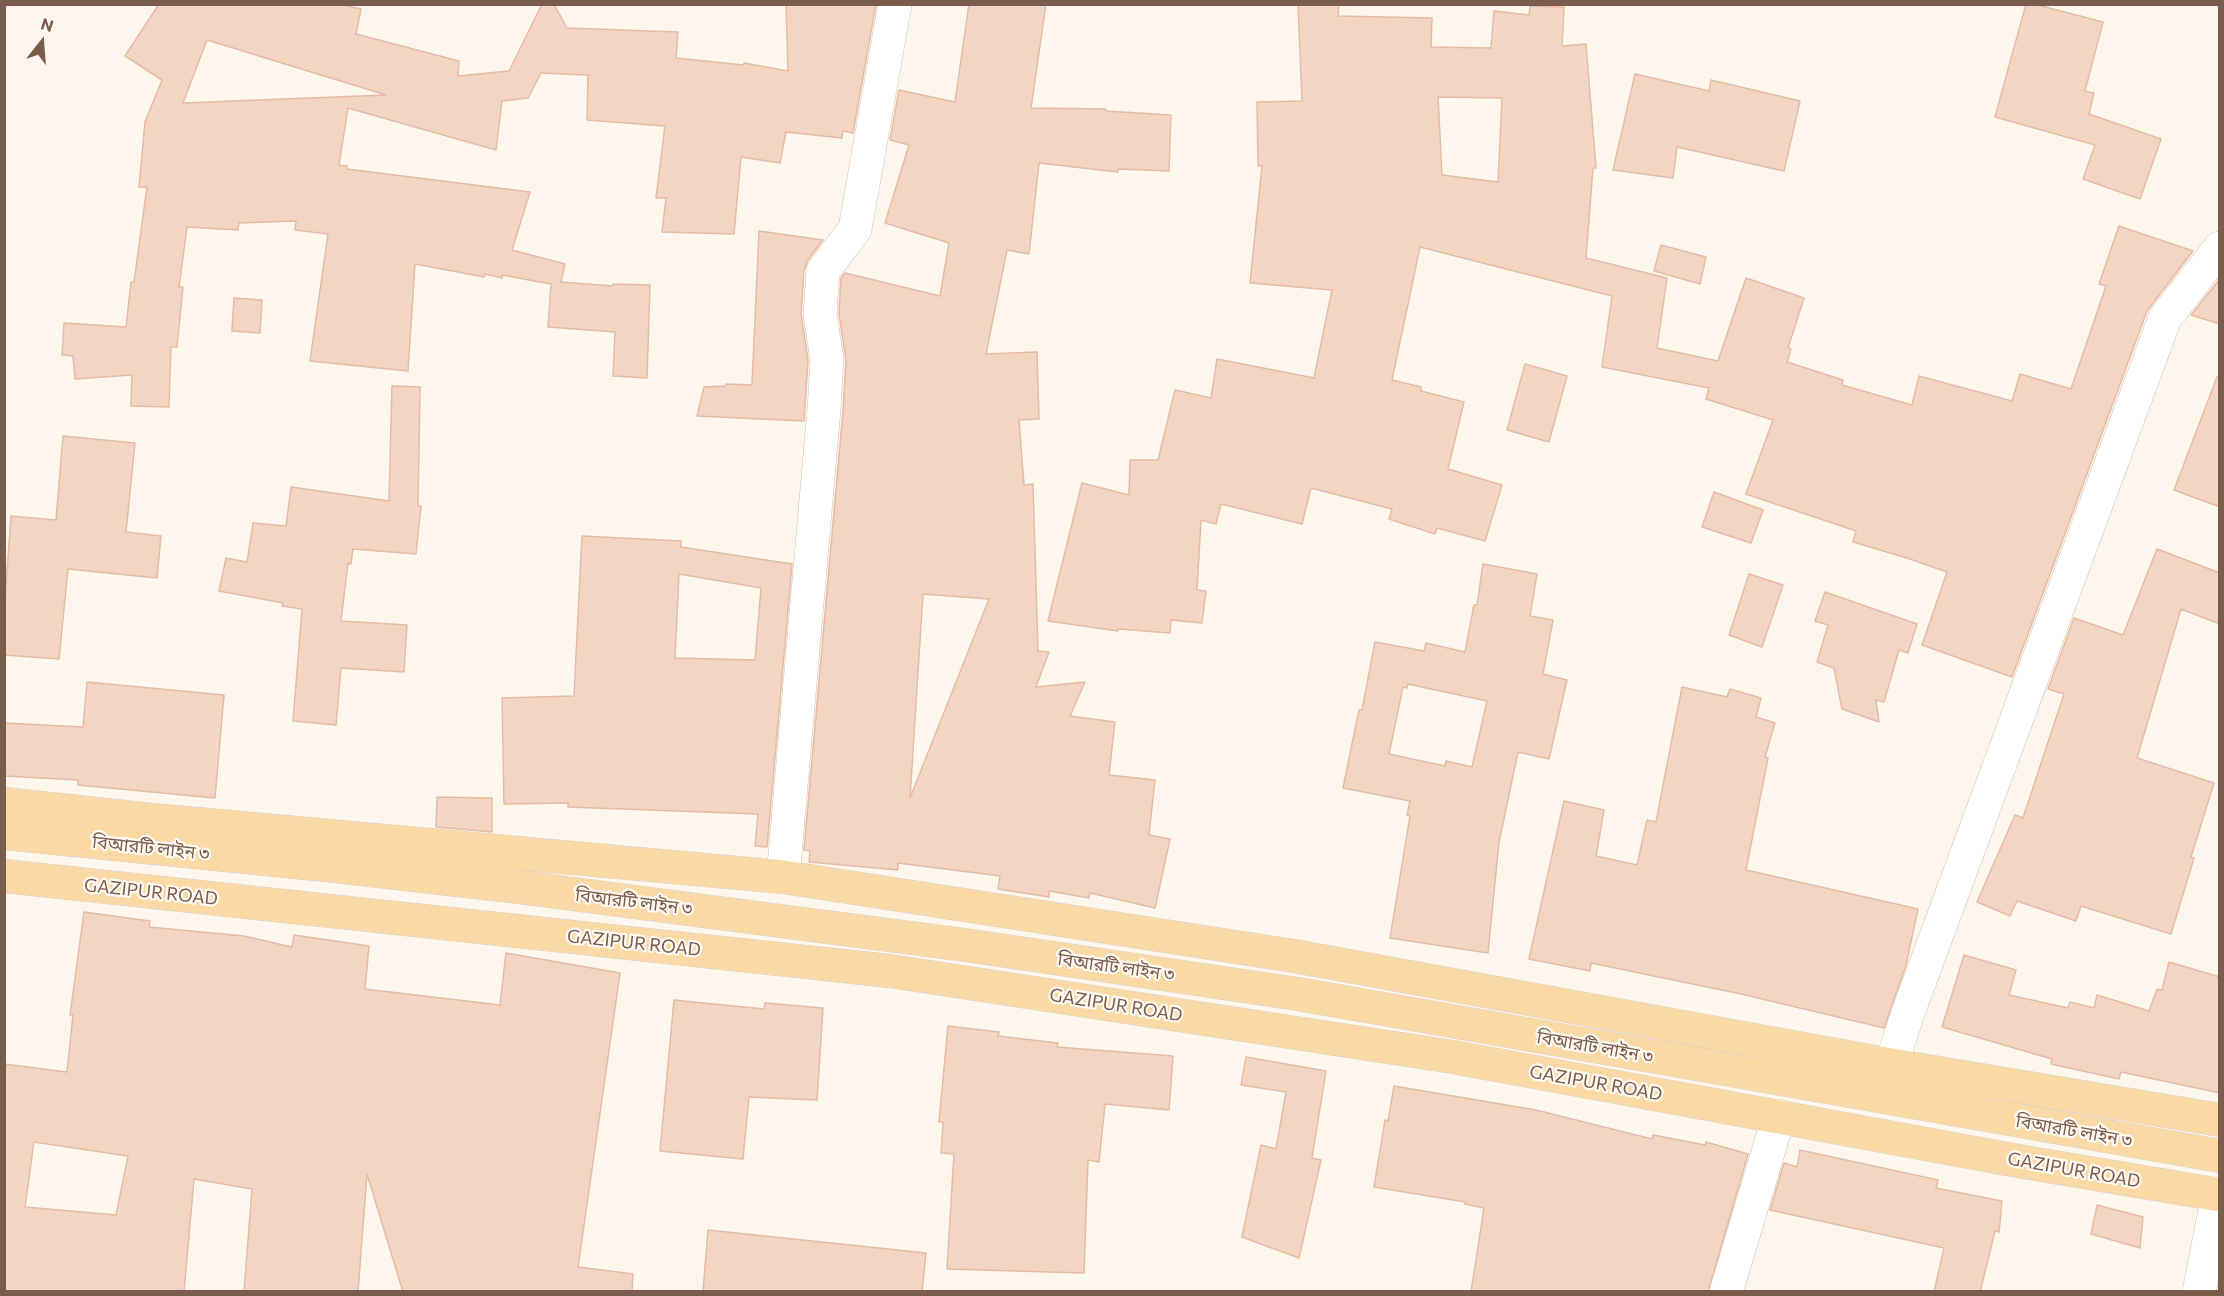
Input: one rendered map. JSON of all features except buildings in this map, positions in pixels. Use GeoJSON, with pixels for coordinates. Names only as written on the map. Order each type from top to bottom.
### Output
{"type":"FeatureCollection","features":[{"type":"Feature","properties":{"kind":"main road"},"geometry":{"type":"LineString","coordinates":[[4,804],[153,820],[783,877],[1294,956],[1891,1065],[2220,1120]]}},
{"type":"Feature","properties":{"kind":"main road","name":"বিআরটি লাইন ৩"},"geometry":{"type":"LineString","coordinates":[[4,833],[519,887],[1057,959],[1298,994],[2220,1156]]}},
{"type":"Feature","properties":{"kind":"main road","name":"GAZIPUR ROAD"},"geometry":{"type":"LineString","coordinates":[[4,876],[890,971],[1453,1057],[2219,1195]]}},
{"type":"Feature","properties":{"kind":"street"},"geometry":{"type":"LineString","coordinates":[[783,877],[824,409],[827,359],[820,315],[822,271],[855,229],[895,4]]}},
{"type":"Feature","properties":{"kind":"street"},"geometry":{"type":"LineString","coordinates":[[1891,1065],[1909,1010],[2165,318],[2220,248]]}},
{"type":"Feature","properties":{"kind":"street"},"geometry":{"type":"LineString","coordinates":[[1726,1292],[1779,1116]]}},
{"type":"Feature","properties":{"kind":"street"},"geometry":{"type":"LineString","coordinates":[[2199,1292],[2219,1195]]}}]}
